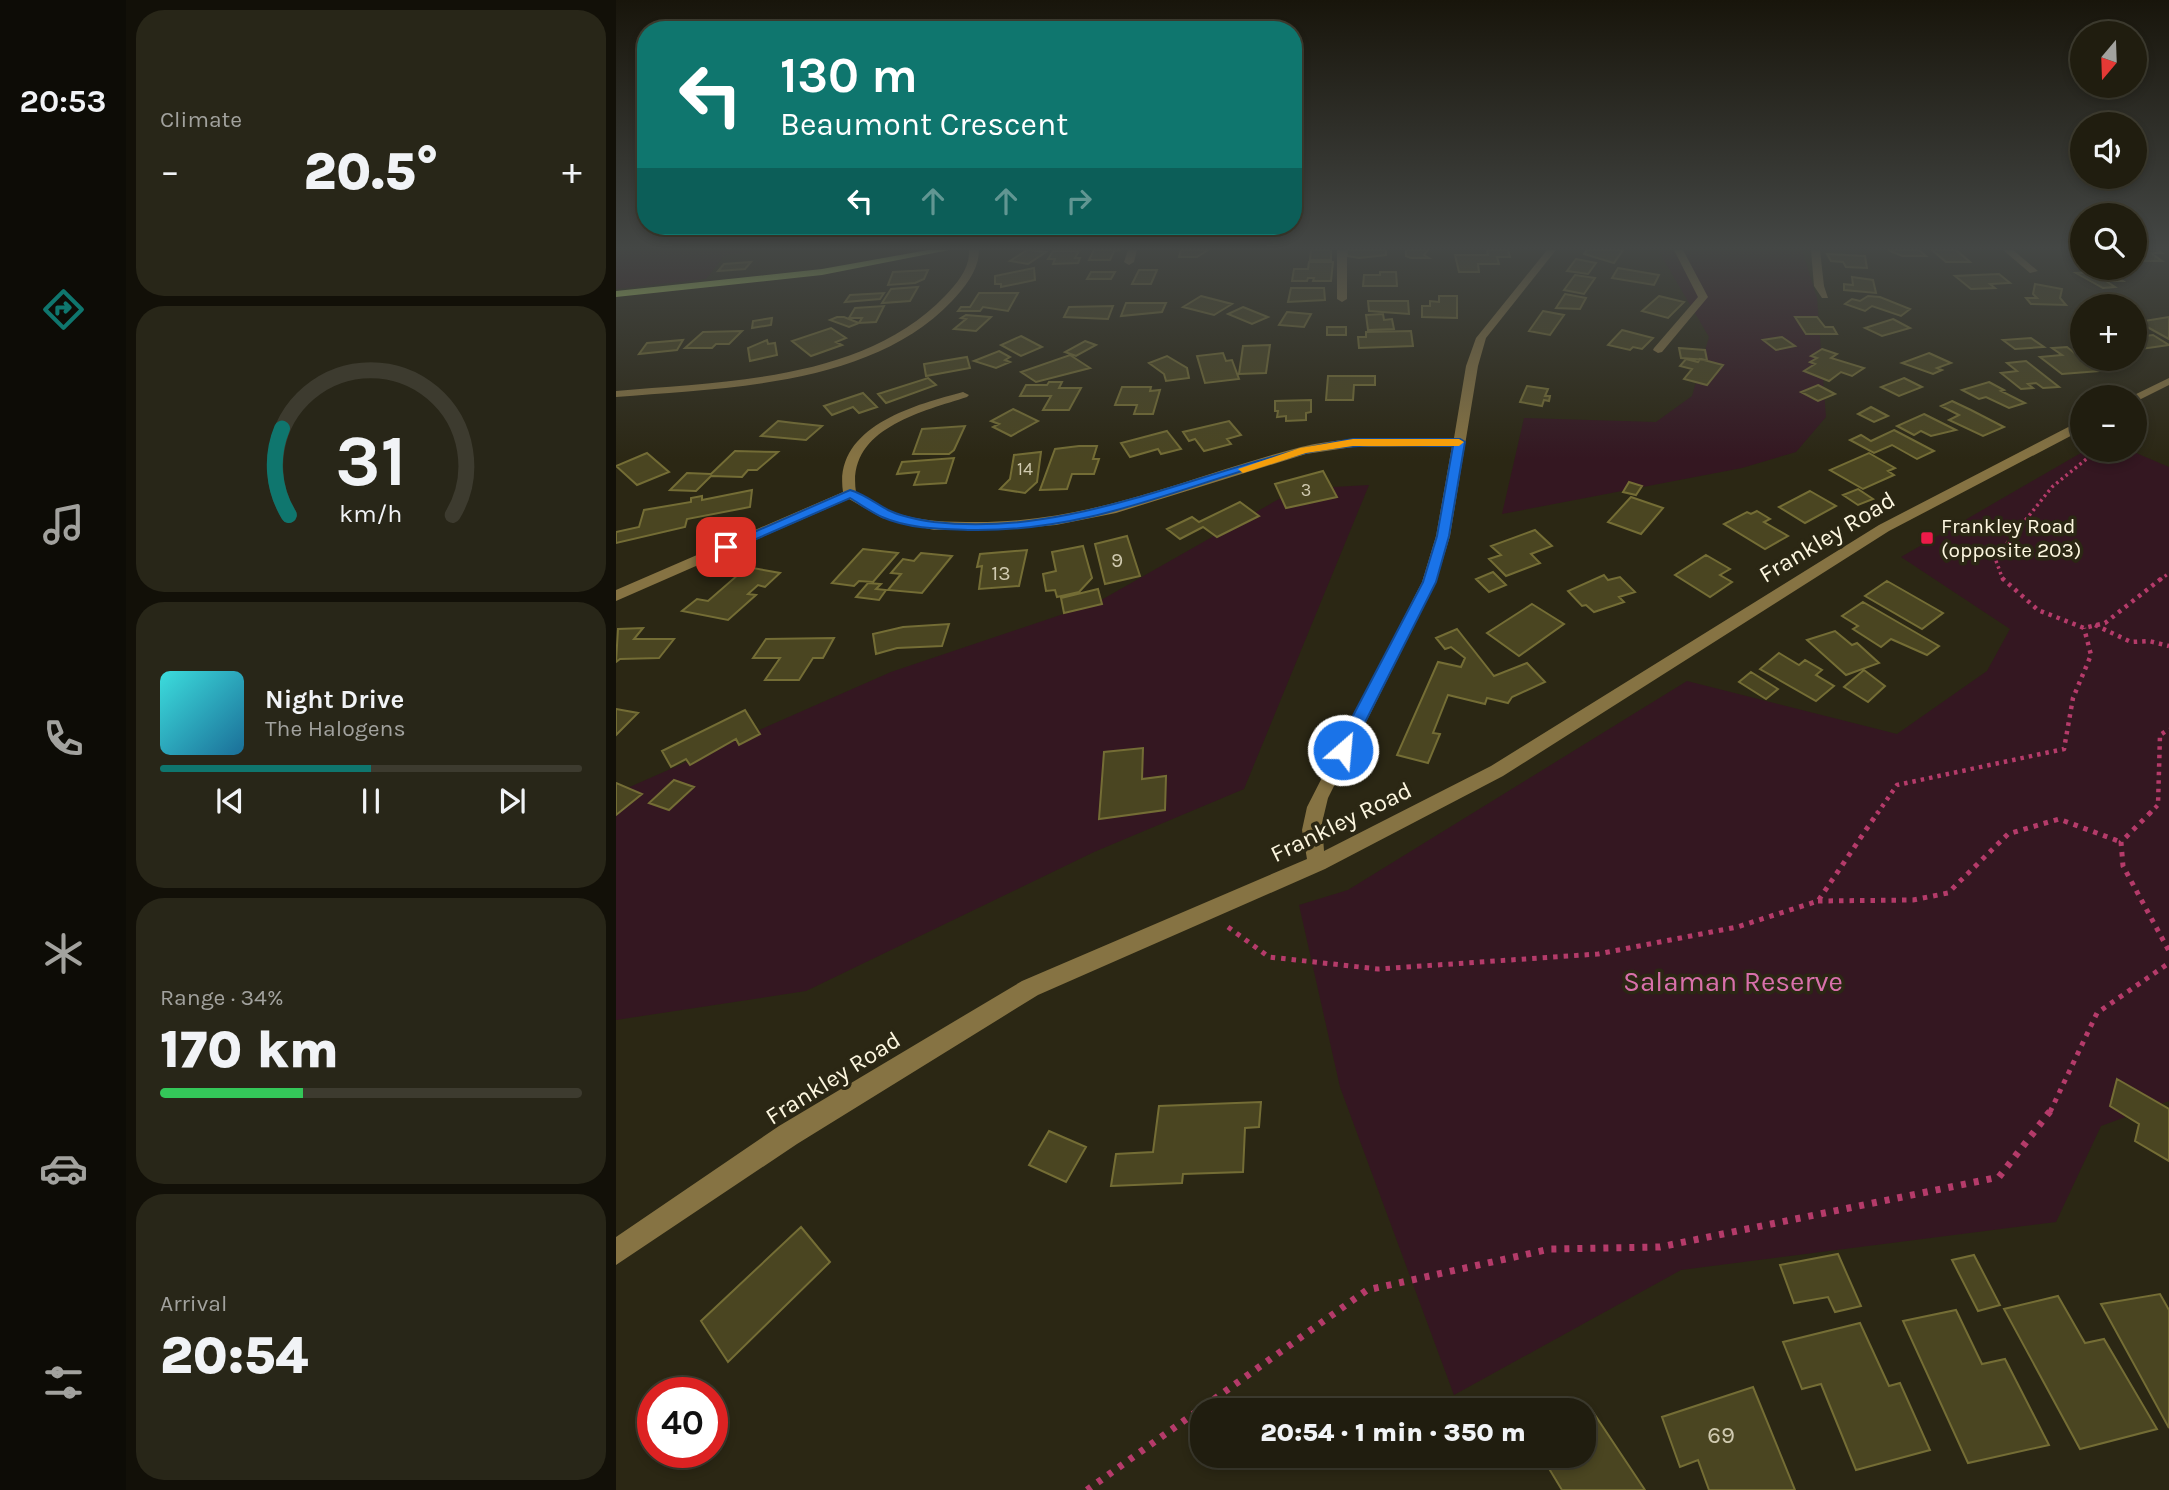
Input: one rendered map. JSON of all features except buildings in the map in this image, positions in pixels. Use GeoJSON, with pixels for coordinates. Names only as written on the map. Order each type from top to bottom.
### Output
{"type":"FeatureCollection","features":[{"type":"Feature","properties":{"kind":"street"},"geometry":{"type":"LineString","coordinates":[[616,394],[764,380],[849,358],[887,342],[925,320]]}},
{"type":"Feature","properties":{"kind":"street"},"geometry":{"type":"LineString","coordinates":[[1318,863],[1311,844],[1311,819],[1319,797],[1429,582],[1443,536],[1472,366],[1481,338],[1496,320]]}},
{"type":"Feature","properties":{"kind":"street"},"geometry":{"type":"LineString","coordinates":[[1658,350],[1684,320]]}},
{"type":"Feature","properties":{"kind":"street"},"geometry":{"type":"LineString","coordinates":[[2147,392],[2169,380]]}},
{"type":"Feature","properties":{"kind":"street"},"geometry":{"type":"LineString","coordinates":[[850,494],[847,473],[855,452],[876,431],[909,414],[963,395]]}},
{"type":"Feature","properties":{"kind":"street","name":"Frankley Road"},"geometry":{"type":"LineString","coordinates":[[616,1252],[788,1135],[1018,995],[1318,863],[1497,771],[1884,528],[2070,431]]}},
{"type":"Feature","properties":{"kind":"street"},"geometry":{"type":"LineString","coordinates":[[850,494],[887,515],[934,526],[998,526],[1056,521],[1111,510],[1304,450],[1353,443],[1460,442]]}},
{"type":"Feature","properties":{"kind":"street"},"geometry":{"type":"LineString","coordinates":[[616,596],[850,494]]}},
{"type":"Feature","properties":{"kind":"path"},"geometry":{"type":"LineString","coordinates":[[2084,462],[2052,487],[1995,558],[2004,583],[2038,610],[2084,628],[2105,623],[2169,573]]}},
{"type":"Feature","properties":{"kind":"path"},"geometry":{"type":"LineString","coordinates":[[2095,625],[2132,642],[2149,641],[2169,646]]}},
{"type":"Feature","properties":{"kind":"path"},"geometry":{"type":"LineString","coordinates":[[1818,901],[1897,785],[2064,749],[2073,698],[2091,655],[2084,628]]}},
{"type":"Feature","properties":{"kind":"path"},"geometry":{"type":"LineString","coordinates":[[2169,729],[2160,735],[2158,805],[2121,842],[2123,866],[2169,951]]}},
{"type":"Feature","properties":{"kind":"path"},"geometry":{"type":"LineString","coordinates":[[1207,912],[1269,957],[1378,969],[1598,954],[1737,927],[1818,901],[1913,900],[1948,893],[2008,834],[2059,819],[2121,842]]}},
{"type":"Feature","properties":{"kind":"path"},"geometry":{"type":"LineString","coordinates":[[1087,1490],[1367,1290],[1550,1249],[1660,1247],[1998,1177],[2048,1116],[2097,1013],[2169,963]]}},
{"type":"Feature","properties":{"kind":"green space"},"geometry":{"type":"Polygon","coordinates":[[[1699,320],[1819,320],[1826,417],[1796,452],[1742,468],[1502,514],[1524,418],[1656,422],[1692,396],[1709,337],[1699,320]]]}},
{"type":"Feature","properties":{"kind":"green space","name":"Salaman Reserve"},"geometry":{"type":"Polygon","coordinates":[[[2147,458],[2169,467],[2169,1101],[2101,1126],[2056,1222],[1681,1270],[1454,1395],[1340,1087],[1299,905],[1348,890],[1687,681],[1897,734],[1987,671],[2010,629],[1901,557],[2070,459],[2070,462],[2147,462],[2147,458]]]}},
{"type":"Feature","properties":{"kind":"green space"},"geometry":{"type":"Polygon","coordinates":[[[1369,485],[1244,789],[1094,852],[806,991],[616,1020],[616,793],[891,672],[1096,603],[1279,499],[1334,487],[1369,485]]]}},
{"type":"Feature","properties":{"kind":"slow traffic"},"geometry":{"type":"LineString","coordinates":[[1243,469],[1304,450],[1353,443],[1459,442]]}},
{"type":"Feature","properties":{"kind":"place","name":"Frankley Road (opposite 203)"},"geometry":{"type":"Point","coordinates":[1927,538]}},
{"type":"Feature","properties":{"kind":"route"},"geometry":{"type":"LineString","coordinates":[[726,547],[850,494],[887,515],[934,526],[998,526],[1056,521],[1111,510],[1304,450],[1353,443],[1460,442],[1443,536],[1429,582],[1343,750]]}}]}
